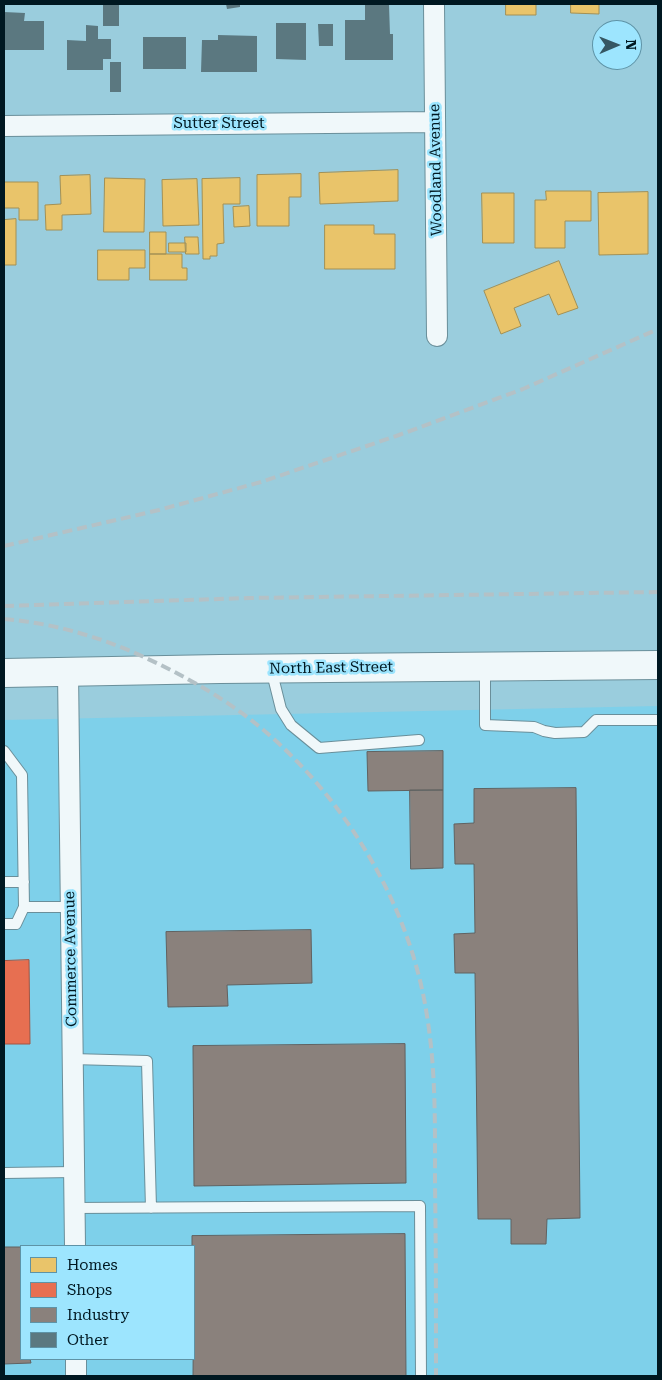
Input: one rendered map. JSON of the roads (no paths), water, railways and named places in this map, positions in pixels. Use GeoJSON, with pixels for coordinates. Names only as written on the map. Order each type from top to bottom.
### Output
{"type":"FeatureCollection","features":[{"type":"Feature","properties":{"kind":"main road","name":"North East Street"},"geometry":{"type":"LineString","coordinates":[[4,673],[271,668],[658,665]]}},
{"type":"Feature","properties":{"kind":"street","name":"Woodland Avenue"},"geometry":{"type":"LineString","coordinates":[[434,4],[437,336]]}},
{"type":"Feature","properties":{"kind":"street","name":"Sutter Street"},"geometry":{"type":"LineString","coordinates":[[4,126],[435,122]]}},
{"type":"Feature","properties":{"kind":"street","name":"Commerce Avenue"},"geometry":{"type":"LineString","coordinates":[[68,672],[75,1245]]}},
{"type":"Feature","properties":{"kind":"street"},"geometry":{"type":"LineString","coordinates":[[76,1360],[76,1376]]}},
{"type":"Feature","properties":{"kind":"lane"},"geometry":{"type":"LineString","coordinates":[[658,665],[658,675]]}},
{"type":"Feature","properties":{"kind":"lane"},"geometry":{"type":"LineString","coordinates":[[485,666],[486,725],[534,727],[555,733],[584,732],[596,720],[658,720]]}},
{"type":"Feature","properties":{"kind":"lane"},"geometry":{"type":"LineString","coordinates":[[271,668],[281,709],[291,725],[319,748],[419,740]]}},
{"type":"Feature","properties":{"kind":"lane"},"geometry":{"type":"LineString","coordinates":[[4,751],[22,775],[24,882],[24,906],[16,924],[4,924]]}},
{"type":"Feature","properties":{"kind":"lane"},"geometry":{"type":"LineString","coordinates":[[4,882],[24,882]]}},
{"type":"Feature","properties":{"kind":"lane"},"geometry":{"type":"LineString","coordinates":[[24,906],[71,907]]}},
{"type":"Feature","properties":{"kind":"lane"},"geometry":{"type":"LineString","coordinates":[[72,1059],[147,1061],[151,1208]]}},
{"type":"Feature","properties":{"kind":"lane"},"geometry":{"type":"LineString","coordinates":[[4,1173],[74,1172]]}},
{"type":"Feature","properties":{"kind":"lane"},"geometry":{"type":"LineString","coordinates":[[74,1208],[420,1206],[421,1376]]}},
{"type":"Feature","properties":{"kind":"railway"},"geometry":{"type":"LineString","coordinates":[[4,546],[159,510],[261,482],[399,435],[523,389],[658,329]]}},
{"type":"Feature","properties":{"kind":"railway"},"geometry":{"type":"LineString","coordinates":[[4,606],[249,598],[658,592]]}},
{"type":"Feature","properties":{"kind":"railway"},"geometry":{"type":"LineString","coordinates":[[4,619],[41,624],[94,637],[146,658],[209,691],[267,733],[297,761],[324,792],[372,861],[391,898],[407,937],[419,976],[430,1037],[435,1121],[436,1376]]}}]}
